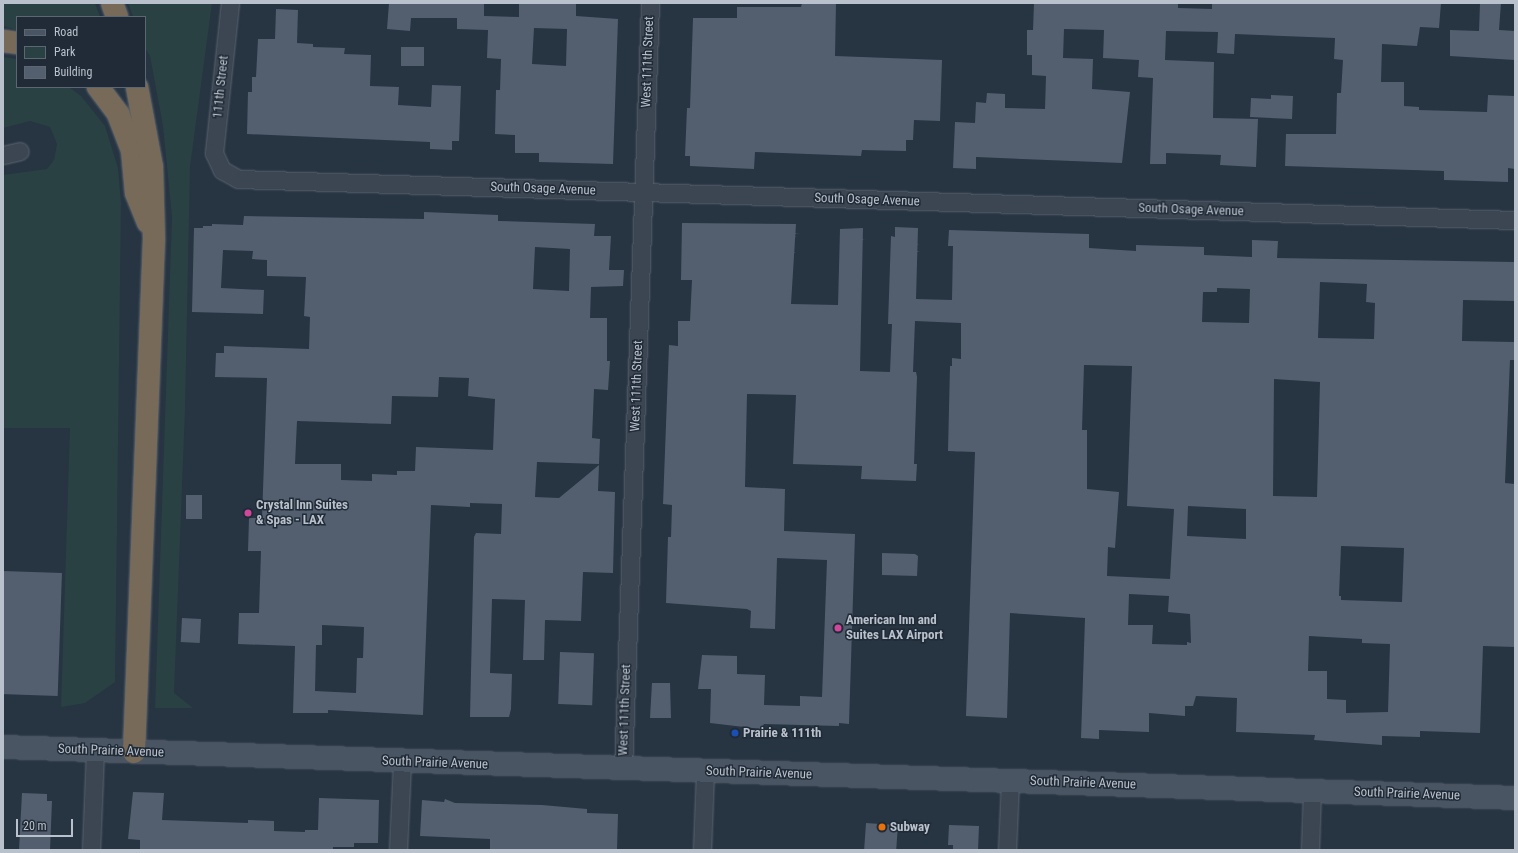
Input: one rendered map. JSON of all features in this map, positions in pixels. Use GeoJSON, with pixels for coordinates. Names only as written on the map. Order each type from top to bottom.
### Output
{"type":"FeatureCollection","features":[{"type":"Feature","properties":{"kind":"highway"},"geometry":{"type":"LineString","coordinates":[[112,3],[117,16]]}},
{"type":"Feature","properties":{"kind":"highway"},"geometry":{"type":"LineString","coordinates":[[3,41],[16,43]]}},
{"type":"Feature","properties":{"kind":"highway"},"geometry":{"type":"LineString","coordinates":[[99,88],[118,114],[132,150],[136,193],[154,239]]}},
{"type":"Feature","properties":{"kind":"highway"},"geometry":{"type":"LineString","coordinates":[[134,752],[154,239],[152,167],[137,88]]}},
{"type":"Feature","properties":{"kind":"main road","name":"South Prairie Avenue"},"geometry":{"type":"LineString","coordinates":[[3,747],[402,762],[1312,790],[1515,798]]}},
{"type":"Feature","properties":{"kind":"street","name":"111th Street"},"geometry":{"type":"LineString","coordinates":[[222,170],[214,153],[230,3]]}},
{"type":"Feature","properties":{"kind":"street","name":"West 111th Street"},"geometry":{"type":"LineString","coordinates":[[623,769],[650,3]]}},
{"type":"Feature","properties":{"kind":"street"},"geometry":{"type":"LineString","coordinates":[[3,155],[20,151]]}},
{"type":"Feature","properties":{"kind":"street","name":"South Osage Avenue"},"geometry":{"type":"LineString","coordinates":[[222,170],[238,179],[1515,220]]}},
{"type":"Feature","properties":{"kind":"street"},"geometry":{"type":"LineString","coordinates":[[91,850],[95,751]]}},
{"type":"Feature","properties":{"kind":"street"},"geometry":{"type":"LineString","coordinates":[[398,850],[402,762]]}},
{"type":"Feature","properties":{"kind":"street"},"geometry":{"type":"LineString","coordinates":[[702,850],[705,772]]}},
{"type":"Feature","properties":{"kind":"street"},"geometry":{"type":"LineString","coordinates":[[1007,850],[1010,781]]}},
{"type":"Feature","properties":{"kind":"street"},"geometry":{"type":"LineString","coordinates":[[1310,850],[1312,790]]}},
{"type":"Feature","properties":{"kind":"green space"},"geometry":{"type":"Polygon","coordinates":[[[3,3],[95,3],[100,16],[16,16],[16,30],[3,26],[3,3]]]}},
{"type":"Feature","properties":{"kind":"green space"},"geometry":{"type":"Polygon","coordinates":[[[128,3],[212,3],[190,167],[185,410],[174,693],[193,708],[155,708],[172,217],[163,126],[150,56],[146,50],[146,16],[133,16],[128,3]]]}},
{"type":"Feature","properties":{"kind":"green space"},"geometry":{"type":"Polygon","coordinates":[[[3,57],[16,59],[16,88],[70,88],[81,96],[105,126],[118,168],[121,203],[115,682],[85,703],[61,707],[70,428],[3,428],[3,175],[47,169],[54,160],[57,144],[50,127],[30,121],[3,128],[3,57]]]}},
{"type":"Feature","properties":{"kind":"building"},"geometry":{"type":"Polygon","coordinates":[[[389,3],[484,3],[484,16],[519,17],[519,3],[576,4],[576,16],[618,19],[613,164],[539,162],[539,153],[515,153],[515,135],[495,134],[496,90],[500,90],[501,59],[487,58],[488,30],[457,29],[457,18],[411,18],[410,31],[387,29],[389,3]],[[534,28],[532,64],[566,66],[567,29],[534,28]]]}},
{"type":"Feature","properties":{"kind":"building"},"geometry":{"type":"Polygon","coordinates":[[[802,3],[836,3],[835,56],[942,60],[940,121],[914,120],[913,140],[906,140],[906,151],[862,150],[861,156],[755,152],[754,169],[690,166],[690,156],[685,156],[687,108],[690,108],[693,18],[737,18],[737,7],[801,7],[802,3]]]}},
{"type":"Feature","properties":{"kind":"building"},"geometry":{"type":"Polygon","coordinates":[[[1034,3],[1178,3],[1178,8],[1212,9],[1212,3],[1441,3],[1439,28],[1420,27],[1417,46],[1382,44],[1381,82],[1404,82],[1404,106],[1419,107],[1419,110],[1487,112],[1488,95],[1515,96],[1515,169],[1508,168],[1508,182],[1444,180],[1444,171],[1285,166],[1286,134],[1336,134],[1337,93],[1341,93],[1343,60],[1334,59],[1335,38],[1235,34],[1234,54],[1217,53],[1218,32],[1166,31],[1165,60],[1214,62],[1213,118],[1258,119],[1256,167],[1220,165],[1221,155],[1166,153],[1166,164],[1150,164],[1153,78],[1138,77],[1139,60],[1103,58],[1104,30],[1064,29],[1063,58],[1093,59],[1092,89],[1130,92],[1122,163],[976,157],[976,169],[953,168],[955,122],[975,123],[976,102],[986,103],[987,93],[1005,94],[1005,108],[1045,109],[1046,76],[1032,75],[1032,55],[1027,55],[1027,30],[1033,30],[1034,3]]]}},
{"type":"Feature","properties":{"kind":"building"},"geometry":{"type":"Polygon","coordinates":[[[1480,3],[1501,3],[1499,30],[1515,31],[1515,60],[1450,56],[1450,30],[1479,31],[1480,3]]]}},
{"type":"Feature","properties":{"kind":"building"},"geometry":{"type":"Polygon","coordinates":[[[276,9],[298,10],[297,43],[313,44],[313,47],[345,48],[344,54],[371,55],[370,86],[399,87],[398,105],[431,107],[432,85],[461,86],[459,141],[452,141],[452,150],[430,149],[430,142],[247,134],[248,92],[252,92],[252,77],[256,77],[258,39],[275,39],[276,9]]]}},
{"type":"Feature","properties":{"kind":"building"},"geometry":{"type":"Polygon","coordinates":[[[401,47],[424,47],[424,66],[401,66],[401,47]]]}},
{"type":"Feature","properties":{"kind":"building"},"geometry":{"type":"Polygon","coordinates":[[[1271,95],[1293,96],[1292,119],[1250,117],[1251,98],[1271,99],[1271,95]]]}},
{"type":"Feature","properties":{"kind":"building"},"geometry":{"type":"Polygon","coordinates":[[[424,212],[498,215],[498,221],[595,224],[594,236],[611,236],[609,270],[624,270],[623,286],[591,287],[590,318],[607,318],[607,361],[610,361],[608,390],[594,389],[592,438],[600,439],[599,464],[537,462],[535,497],[559,498],[599,465],[598,491],[615,492],[613,573],[583,572],[581,621],[545,620],[544,660],[523,660],[525,600],[492,599],[490,673],[512,674],[511,709],[509,717],[470,717],[474,537],[476,533],[501,534],[502,504],[470,503],[470,507],[431,505],[423,715],[328,710],[328,713],[293,713],[295,646],[238,644],[239,613],[259,613],[261,551],[248,551],[249,518],[262,518],[267,378],[215,377],[216,353],[224,353],[224,346],[309,349],[310,317],[304,316],[306,277],[267,276],[267,260],[252,259],[253,251],[223,250],[221,288],[264,290],[263,314],[192,312],[194,228],[212,226],[212,224],[243,225],[244,216],[424,219],[424,212]],[[535,247],[533,289],[569,291],[570,249],[535,247]],[[439,377],[438,397],[392,396],[391,424],[297,421],[295,464],[341,464],[341,480],[372,481],[372,474],[397,475],[397,471],[415,471],[416,447],[493,450],[495,399],[468,396],[469,378],[439,377]],[[322,625],[322,645],[316,645],[315,691],[356,693],[357,658],[363,658],[364,627],[322,625]]]}},
{"type":"Feature","properties":{"kind":"building"},"geometry":{"type":"Polygon","coordinates":[[[682,223],[796,224],[791,304],[838,305],[840,229],[863,228],[860,371],[890,372],[892,324],[888,324],[891,236],[895,237],[895,227],[918,228],[916,299],[952,300],[953,246],[948,246],[949,230],[1089,234],[1089,248],[1136,251],[1136,245],[1204,247],[1204,255],[1252,257],[1252,240],[1278,241],[1277,258],[1515,262],[1515,301],[1463,300],[1462,341],[1515,342],[1515,360],[1510,360],[1505,483],[1515,484],[1515,647],[1483,646],[1480,733],[1420,731],[1420,737],[1382,736],[1382,745],[1314,740],[1315,735],[1236,732],[1237,698],[1196,696],[1193,706],[1185,706],[1185,716],[1149,713],[1149,732],[1099,730],[1099,739],[1081,738],[1085,618],[1010,613],[1007,718],[966,716],[975,452],[948,451],[950,366],[952,366],[952,358],[961,359],[961,323],[915,321],[913,372],[916,372],[917,377],[914,464],[917,464],[916,481],[861,479],[862,466],[793,464],[796,395],[747,394],[745,487],[785,489],[784,531],[855,534],[849,724],[839,723],[839,726],[764,724],[761,729],[710,723],[711,689],[698,689],[702,655],[737,656],[737,674],[765,675],[764,705],[800,706],[800,696],[822,697],[827,560],[777,558],[775,629],[750,628],[751,611],[747,609],[666,603],[668,537],[671,537],[672,505],[663,504],[669,345],[678,346],[678,321],[690,321],[692,280],[681,280],[682,223]],[[1320,282],[1318,338],[1374,339],[1375,303],[1366,302],[1367,284],[1320,282]],[[1217,288],[1217,292],[1203,292],[1202,322],[1249,323],[1250,289],[1217,288]],[[1084,365],[1082,430],[1087,430],[1087,489],[1119,492],[1115,548],[1108,547],[1107,576],[1170,579],[1174,509],[1127,506],[1132,366],[1084,365]],[[1274,379],[1273,496],[1317,497],[1320,382],[1274,379]],[[1188,506],[1187,536],[1246,539],[1246,509],[1188,506]],[[1341,546],[1339,596],[1341,596],[1341,600],[1402,602],[1404,548],[1341,546]],[[1129,594],[1128,625],[1153,625],[1152,644],[1187,645],[1187,642],[1191,643],[1190,614],[1168,612],[1169,596],[1129,594]],[[1309,636],[1308,671],[1327,671],[1327,699],[1346,700],[1346,713],[1388,712],[1390,644],[1362,643],[1362,639],[1309,636]]]}},
{"type":"Feature","properties":{"kind":"building"},"geometry":{"type":"Polygon","coordinates":[[[186,495],[202,495],[202,519],[186,519],[186,495]]]}},
{"type":"Feature","properties":{"kind":"building"},"geometry":{"type":"Polygon","coordinates":[[[882,553],[915,554],[918,556],[917,576],[882,575],[882,553]]]}},
{"type":"Feature","properties":{"kind":"building"},"geometry":{"type":"Polygon","coordinates":[[[3,571],[62,573],[58,696],[3,694],[3,571]]]}},
{"type":"Feature","properties":{"kind":"building"},"geometry":{"type":"Polygon","coordinates":[[[182,618],[201,619],[200,643],[181,642],[182,618]]]}},
{"type":"Feature","properties":{"kind":"building"},"geometry":{"type":"Polygon","coordinates":[[[560,652],[594,653],[592,705],[558,704],[560,652]]]}},
{"type":"Feature","properties":{"kind":"building"},"geometry":{"type":"Polygon","coordinates":[[[652,683],[670,683],[671,718],[650,718],[652,683]]]}},
{"type":"Feature","properties":{"kind":"building"},"geometry":{"type":"Polygon","coordinates":[[[133,792],[164,793],[162,820],[248,823],[248,820],[274,821],[274,831],[305,832],[305,830],[318,830],[319,798],[379,800],[378,843],[354,843],[354,847],[333,847],[333,850],[140,850],[140,840],[128,839],[133,792]]]}},
{"type":"Feature","properties":{"kind":"building"},"geometry":{"type":"Polygon","coordinates":[[[22,793],[47,794],[47,801],[52,801],[50,850],[19,850],[22,793]]]}},
{"type":"Feature","properties":{"kind":"building"},"geometry":{"type":"Polygon","coordinates":[[[445,799],[455,803],[542,805],[587,809],[587,813],[618,814],[617,850],[490,850],[490,839],[420,836],[422,800],[444,802],[445,799]]]}},
{"type":"Feature","properties":{"kind":"building"},"geometry":{"type":"Polygon","coordinates":[[[866,823],[898,825],[896,850],[864,850],[866,823]]]}},
{"type":"Feature","properties":{"kind":"building"},"geometry":{"type":"Polygon","coordinates":[[[949,825],[979,826],[978,850],[953,850],[953,845],[948,845],[949,825]]]}},
{"type":"Feature","properties":{"kind":"place","name":"Crystal Inn Suites & Spas - LAX"},"geometry":{"type":"Point","coordinates":[248,513]}},
{"type":"Feature","properties":{"kind":"place","name":"American Inn and Suites LAX Airport"},"geometry":{"type":"Point","coordinates":[838,628]}},
{"type":"Feature","properties":{"kind":"place","name":"Prairie & 111th"},"geometry":{"type":"Point","coordinates":[735,733]}},
{"type":"Feature","properties":{"kind":"place","name":"Subway"},"geometry":{"type":"Point","coordinates":[882,827]}}]}
